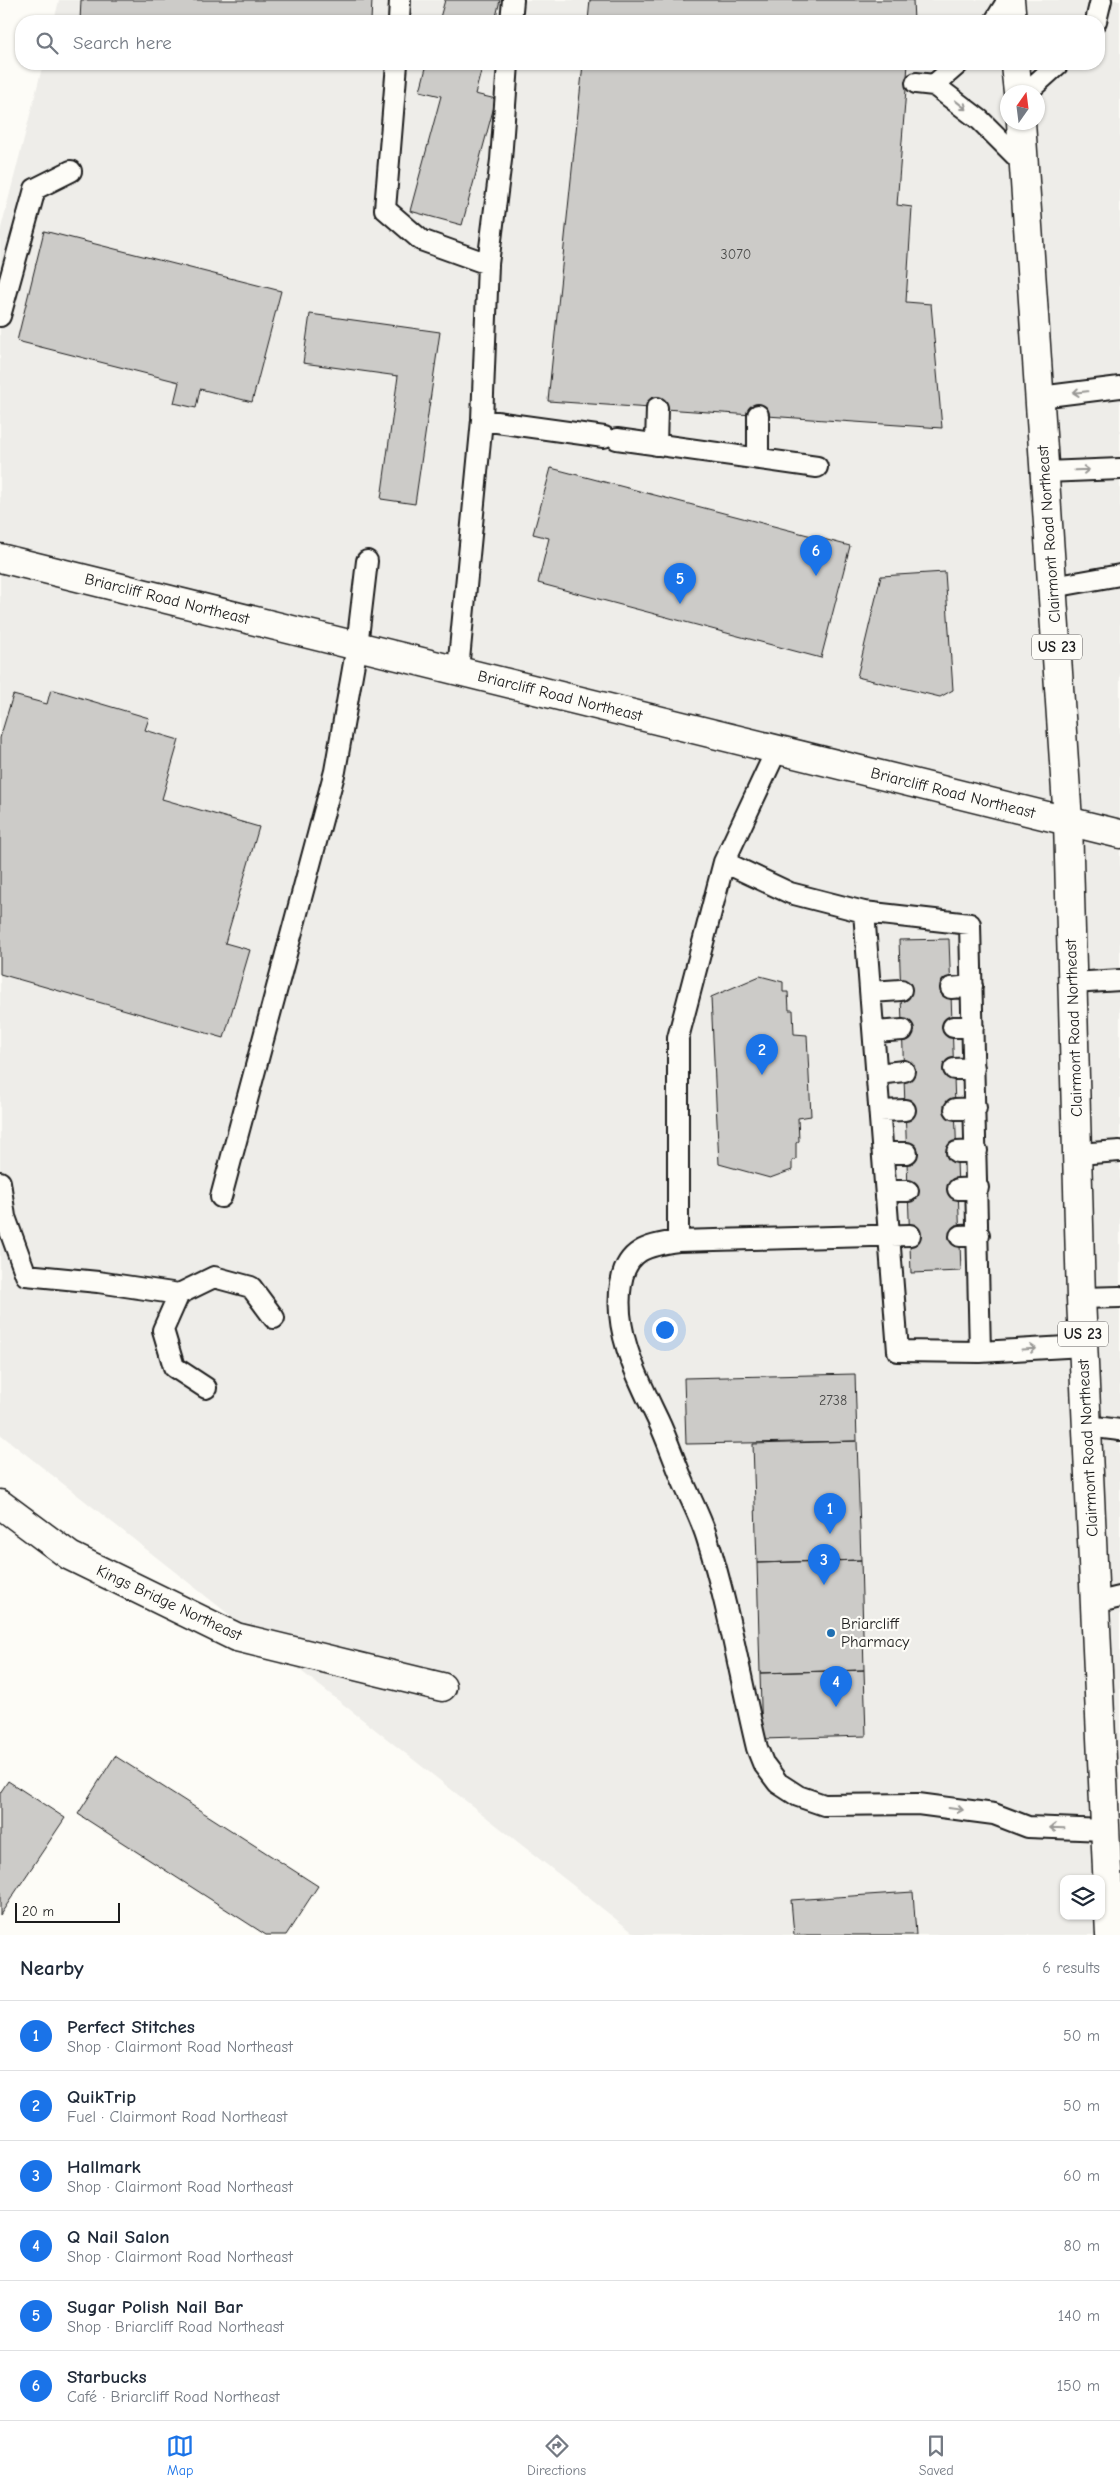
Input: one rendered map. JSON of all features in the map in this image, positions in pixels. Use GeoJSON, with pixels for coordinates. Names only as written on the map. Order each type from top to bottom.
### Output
{"type":"FeatureCollection","features":[{"type":"Feature","properties":{"kind":"main road"},"geometry":{"type":"LineString","coordinates":[[1009,0],[1011,15]]}},
{"type":"Feature","properties":{"kind":"main road"},"geometry":{"type":"LineString","coordinates":[[1016,70],[1017,85]]}},
{"type":"Feature","properties":{"kind":"main road","name":"Clairmont Road Northeast"},"geometry":{"type":"LineString","coordinates":[[1022,130],[1068,822],[1081,1298],[1087,1426],[1108,1600],[1105,1830],[1110,1935]]}},
{"type":"Feature","properties":{"kind":"main road","name":"Briarcliff Road Northeast"},"geometry":{"type":"LineString","coordinates":[[0,558],[1120,834]]}},
{"type":"Feature","properties":{"kind":"main road","name":"Kings Bridge Northeast"},"geometry":{"type":"LineString","coordinates":[[0,1504],[70,1556],[236,1637],[442,1687]]}},
{"type":"Feature","properties":{"kind":"lane"},"geometry":{"type":"LineString","coordinates":[[400,0],[400,15]]}},
{"type":"Feature","properties":{"kind":"lane"},"geometry":{"type":"LineString","coordinates":[[512,15],[513,0]]}},
{"type":"Feature","properties":{"kind":"lane"},"geometry":{"type":"LineString","coordinates":[[999,15],[1009,0]]}},
{"type":"Feature","properties":{"kind":"lane"},"geometry":{"type":"LineString","coordinates":[[1098,15],[1102,0]]}},
{"type":"Feature","properties":{"kind":"lane"},"geometry":{"type":"LineString","coordinates":[[397,70],[385,209],[421,240],[488,264]]}},
{"type":"Feature","properties":{"kind":"lane"},"geometry":{"type":"LineString","coordinates":[[458,670],[482,420],[488,264],[501,160],[508,70]]}},
{"type":"Feature","properties":{"kind":"lane"},"geometry":{"type":"LineString","coordinates":[[948,70],[925,84],[980,120],[1024,164]]}},
{"type":"Feature","properties":{"kind":"lane"},"geometry":{"type":"LineString","coordinates":[[1035,85],[1051,70]]}},
{"type":"Feature","properties":{"kind":"lane"},"geometry":{"type":"LineString","coordinates":[[0,316],[35,189],[71,171]]}},
{"type":"Feature","properties":{"kind":"lane"},"geometry":{"type":"LineString","coordinates":[[1040,396],[1120,388]]}},
{"type":"Feature","properties":{"kind":"lane"},"geometry":{"type":"LineString","coordinates":[[656,445],[657,408]]}},
{"type":"Feature","properties":{"kind":"lane"},"geometry":{"type":"LineString","coordinates":[[758,415],[758,459]]}},
{"type":"Feature","properties":{"kind":"lane"},"geometry":{"type":"LineString","coordinates":[[482,420],[817,467]]}},
{"type":"Feature","properties":{"kind":"lane"},"geometry":{"type":"LineString","coordinates":[[1045,472],[1120,469]]}},
{"type":"Feature","properties":{"kind":"lane"},"geometry":{"type":"LineString","coordinates":[[221,1197],[335,771],[357,646],[366,561]]}},
{"type":"Feature","properties":{"kind":"lane"},"geometry":{"type":"LineString","coordinates":[[1053,587],[1120,575]]}},
{"type":"Feature","properties":{"kind":"lane"},"geometry":{"type":"LineString","coordinates":[[678,1241],[678,1038],[724,862],[776,749]]}},
{"type":"Feature","properties":{"kind":"lane"},"geometry":{"type":"LineString","coordinates":[[724,862],[790,893],[864,912],[970,924],[978,1188],[969,1235],[980,1352]]}},
{"type":"Feature","properties":{"kind":"lane"},"geometry":{"type":"LineString","coordinates":[[864,912],[898,1351],[980,1352],[1083,1346]]}},
{"type":"Feature","properties":{"kind":"lane"},"geometry":{"type":"LineString","coordinates":[[1073,983],[1120,980]]}},
{"type":"Feature","properties":{"kind":"lane"},"geometry":{"type":"LineString","coordinates":[[951,988],[972,986]]}},
{"type":"Feature","properties":{"kind":"lane"},"geometry":{"type":"LineString","coordinates":[[871,992],[901,990]]}},
{"type":"Feature","properties":{"kind":"lane"},"geometry":{"type":"LineString","coordinates":[[952,1027],[973,1027]]}},
{"type":"Feature","properties":{"kind":"lane"},"geometry":{"type":"LineString","coordinates":[[874,1032],[903,1030]]}},
{"type":"Feature","properties":{"kind":"lane"},"geometry":{"type":"LineString","coordinates":[[954,1069],[974,1068]]}},
{"type":"Feature","properties":{"kind":"lane"},"geometry":{"type":"LineString","coordinates":[[877,1074],[904,1071]]}},
{"type":"Feature","properties":{"kind":"lane"},"geometry":{"type":"LineString","coordinates":[[955,1109],[976,1108]]}},
{"type":"Feature","properties":{"kind":"lane"},"geometry":{"type":"LineString","coordinates":[[880,1111],[905,1110]]}},
{"type":"Feature","properties":{"kind":"lane"},"geometry":{"type":"LineString","coordinates":[[957,1152],[977,1151]]}},
{"type":"Feature","properties":{"kind":"lane"},"geometry":{"type":"LineString","coordinates":[[1078,1154],[1120,1151]]}},
{"type":"Feature","properties":{"kind":"lane"},"geometry":{"type":"LineString","coordinates":[[883,1153],[906,1153]]}},
{"type":"Feature","properties":{"kind":"lane"},"geometry":{"type":"LineString","coordinates":[[0,1182],[5,1217],[26,1275],[98,1282],[179,1294],[214,1277],[251,1287],[274,1318]]}},
{"type":"Feature","properties":{"kind":"lane"},"geometry":{"type":"LineString","coordinates":[[958,1189],[978,1188]]}},
{"type":"Feature","properties":{"kind":"lane"},"geometry":{"type":"LineString","coordinates":[[886,1191],[908,1191]]}},
{"type":"Feature","properties":{"kind":"lane"},"geometry":{"type":"LineString","coordinates":[[910,1235],[678,1241],[649,1246],[635,1254],[628,1261],[620,1286],[623,1332],[639,1384],[658,1420],[707,1537],[730,1623],[748,1711],[763,1763],[778,1783],[798,1796],[824,1805],[918,1804],[994,1814],[1028,1827],[1105,1830]]}},
{"type":"Feature","properties":{"kind":"lane"},"geometry":{"type":"LineString","coordinates":[[179,1294],[163,1330],[168,1348],[174,1366],[206,1388]]}},
{"type":"Feature","properties":{"kind":"lane"},"geometry":{"type":"LineString","coordinates":[[1081,1298],[1120,1297]]}},
{"type":"Feature","properties":{"kind":"lane"},"geometry":{"type":"LineString","coordinates":[[1087,1426],[1120,1430]]}},
{"type":"Feature","properties":{"kind":"shaded area"},"geometry":{"type":"Polygon","coordinates":[[[59,0],[1120,0],[1120,1935],[636,1935],[0,1434],[0,232],[41,70],[1105,70],[1105,15],[55,15],[59,0]]]}},
{"type":"Feature","properties":{"kind":"building"},"geometry":{"type":"Polygon","coordinates":[[[81,0],[372,0],[371,15],[80,15],[81,0]]]}},
{"type":"Feature","properties":{"kind":"building"},"geometry":{"type":"Polygon","coordinates":[[[445,0],[500,0],[496,15],[441,15],[445,0]]]}},
{"type":"Feature","properties":{"kind":"building"},"geometry":{"type":"Polygon","coordinates":[[[590,0],[913,0],[914,15],[589,15],[590,0]]]}},
{"type":"Feature","properties":{"kind":"building"},"geometry":{"type":"Polygon","coordinates":[[[425,70],[481,70],[475,94],[496,99],[462,225],[410,211],[441,96],[420,91],[425,70]]]}},
{"type":"Feature","properties":{"kind":"building"},"geometry":{"type":"Polygon","coordinates":[[[582,70],[908,70],[897,205],[912,207],[906,302],[931,304],[942,428],[548,401],[582,70]]]}},
{"type":"Feature","properties":{"kind":"building"},"geometry":{"type":"Polygon","coordinates":[[[44,231],[281,291],[252,402],[200,389],[196,408],[174,403],[179,382],[17,341],[44,231]]]}},
{"type":"Feature","properties":{"kind":"building"},"geometry":{"type":"Polygon","coordinates":[[[310,314],[440,332],[415,504],[381,499],[398,376],[303,363],[310,314]]]}},
{"type":"Feature","properties":{"kind":"building"},"geometry":{"type":"Polygon","coordinates":[[[551,468],[850,546],[821,658],[538,583],[549,538],[533,534],[551,468]]]}},
{"type":"Feature","properties":{"kind":"building"},"geometry":{"type":"Polygon","coordinates":[[[945,572],[953,690],[940,697],[857,677],[881,576],[945,572]]]}},
{"type":"Feature","properties":{"kind":"building"},"geometry":{"type":"Polygon","coordinates":[[[51,689],[149,718],[145,730],[179,740],[162,799],[259,827],[225,943],[250,950],[224,1038],[0,974],[0,738],[13,695],[47,704],[51,689]]]}},
{"type":"Feature","properties":{"kind":"building"},"geometry":{"type":"Polygon","coordinates":[[[949,939],[961,1271],[911,1273],[899,940],[949,939]]]}},
{"type":"Feature","properties":{"kind":"building"},"geometry":{"type":"Polygon","coordinates":[[[760,976],[783,982],[783,992],[788,992],[789,1010],[793,1010],[794,1034],[807,1035],[811,1116],[798,1118],[799,1141],[796,1143],[796,1159],[792,1161],[792,1170],[770,1178],[719,1164],[711,997],[760,976]]]}},
{"type":"Feature","properties":{"kind":"building"},"geometry":{"type":"Polygon","coordinates":[[[855,1374],[857,1441],[686,1444],[684,1378],[855,1374]]]}},
{"type":"Feature","properties":{"kind":"building"},"geometry":{"type":"Polygon","coordinates":[[[857,1441],[861,1560],[757,1563],[753,1444],[857,1441]]]}},
{"type":"Feature","properties":{"kind":"building"},"geometry":{"type":"Polygon","coordinates":[[[861,1560],[864,1670],[760,1673],[757,1563],[861,1560]]]}},
{"type":"Feature","properties":{"kind":"building"},"geometry":{"type":"Polygon","coordinates":[[[864,1670],[866,1736],[762,1739],[760,1673],[864,1670]]]}},
{"type":"Feature","properties":{"kind":"building"},"geometry":{"type":"Polygon","coordinates":[[[115,1756],[318,1886],[286,1935],[266,1935],[78,1814],[115,1756]]]}},
{"type":"Feature","properties":{"kind":"building"},"geometry":{"type":"Polygon","coordinates":[[[8,1781],[65,1818],[0,1915],[0,1793],[8,1781]]]}},
{"type":"Feature","properties":{"kind":"building"},"geometry":{"type":"Polygon","coordinates":[[[913,1892],[916,1935],[794,1935],[791,1900],[913,1892]]]}},
{"type":"Feature","properties":{"kind":"place","name":"Starbucks"},"geometry":{"type":"Point","coordinates":[816,576]}},
{"type":"Feature","properties":{"kind":"place","name":"Sugar Polish Nail Bar"},"geometry":{"type":"Point","coordinates":[680,604]}},
{"type":"Feature","properties":{"kind":"place","name":"QuikTrip"},"geometry":{"type":"Point","coordinates":[762,1075]}},
{"type":"Feature","properties":{"kind":"place","name":"Perfect Stitches"},"geometry":{"type":"Point","coordinates":[830,1534]}},
{"type":"Feature","properties":{"kind":"place","name":"Hallmark"},"geometry":{"type":"Point","coordinates":[824,1585]}},
{"type":"Feature","properties":{"kind":"place","name":"Briarcliff Pharmacy"},"geometry":{"type":"Point","coordinates":[831,1633]}},
{"type":"Feature","properties":{"kind":"place","name":"Q Nail Salon"},"geometry":{"type":"Point","coordinates":[836,1707]}}]}
